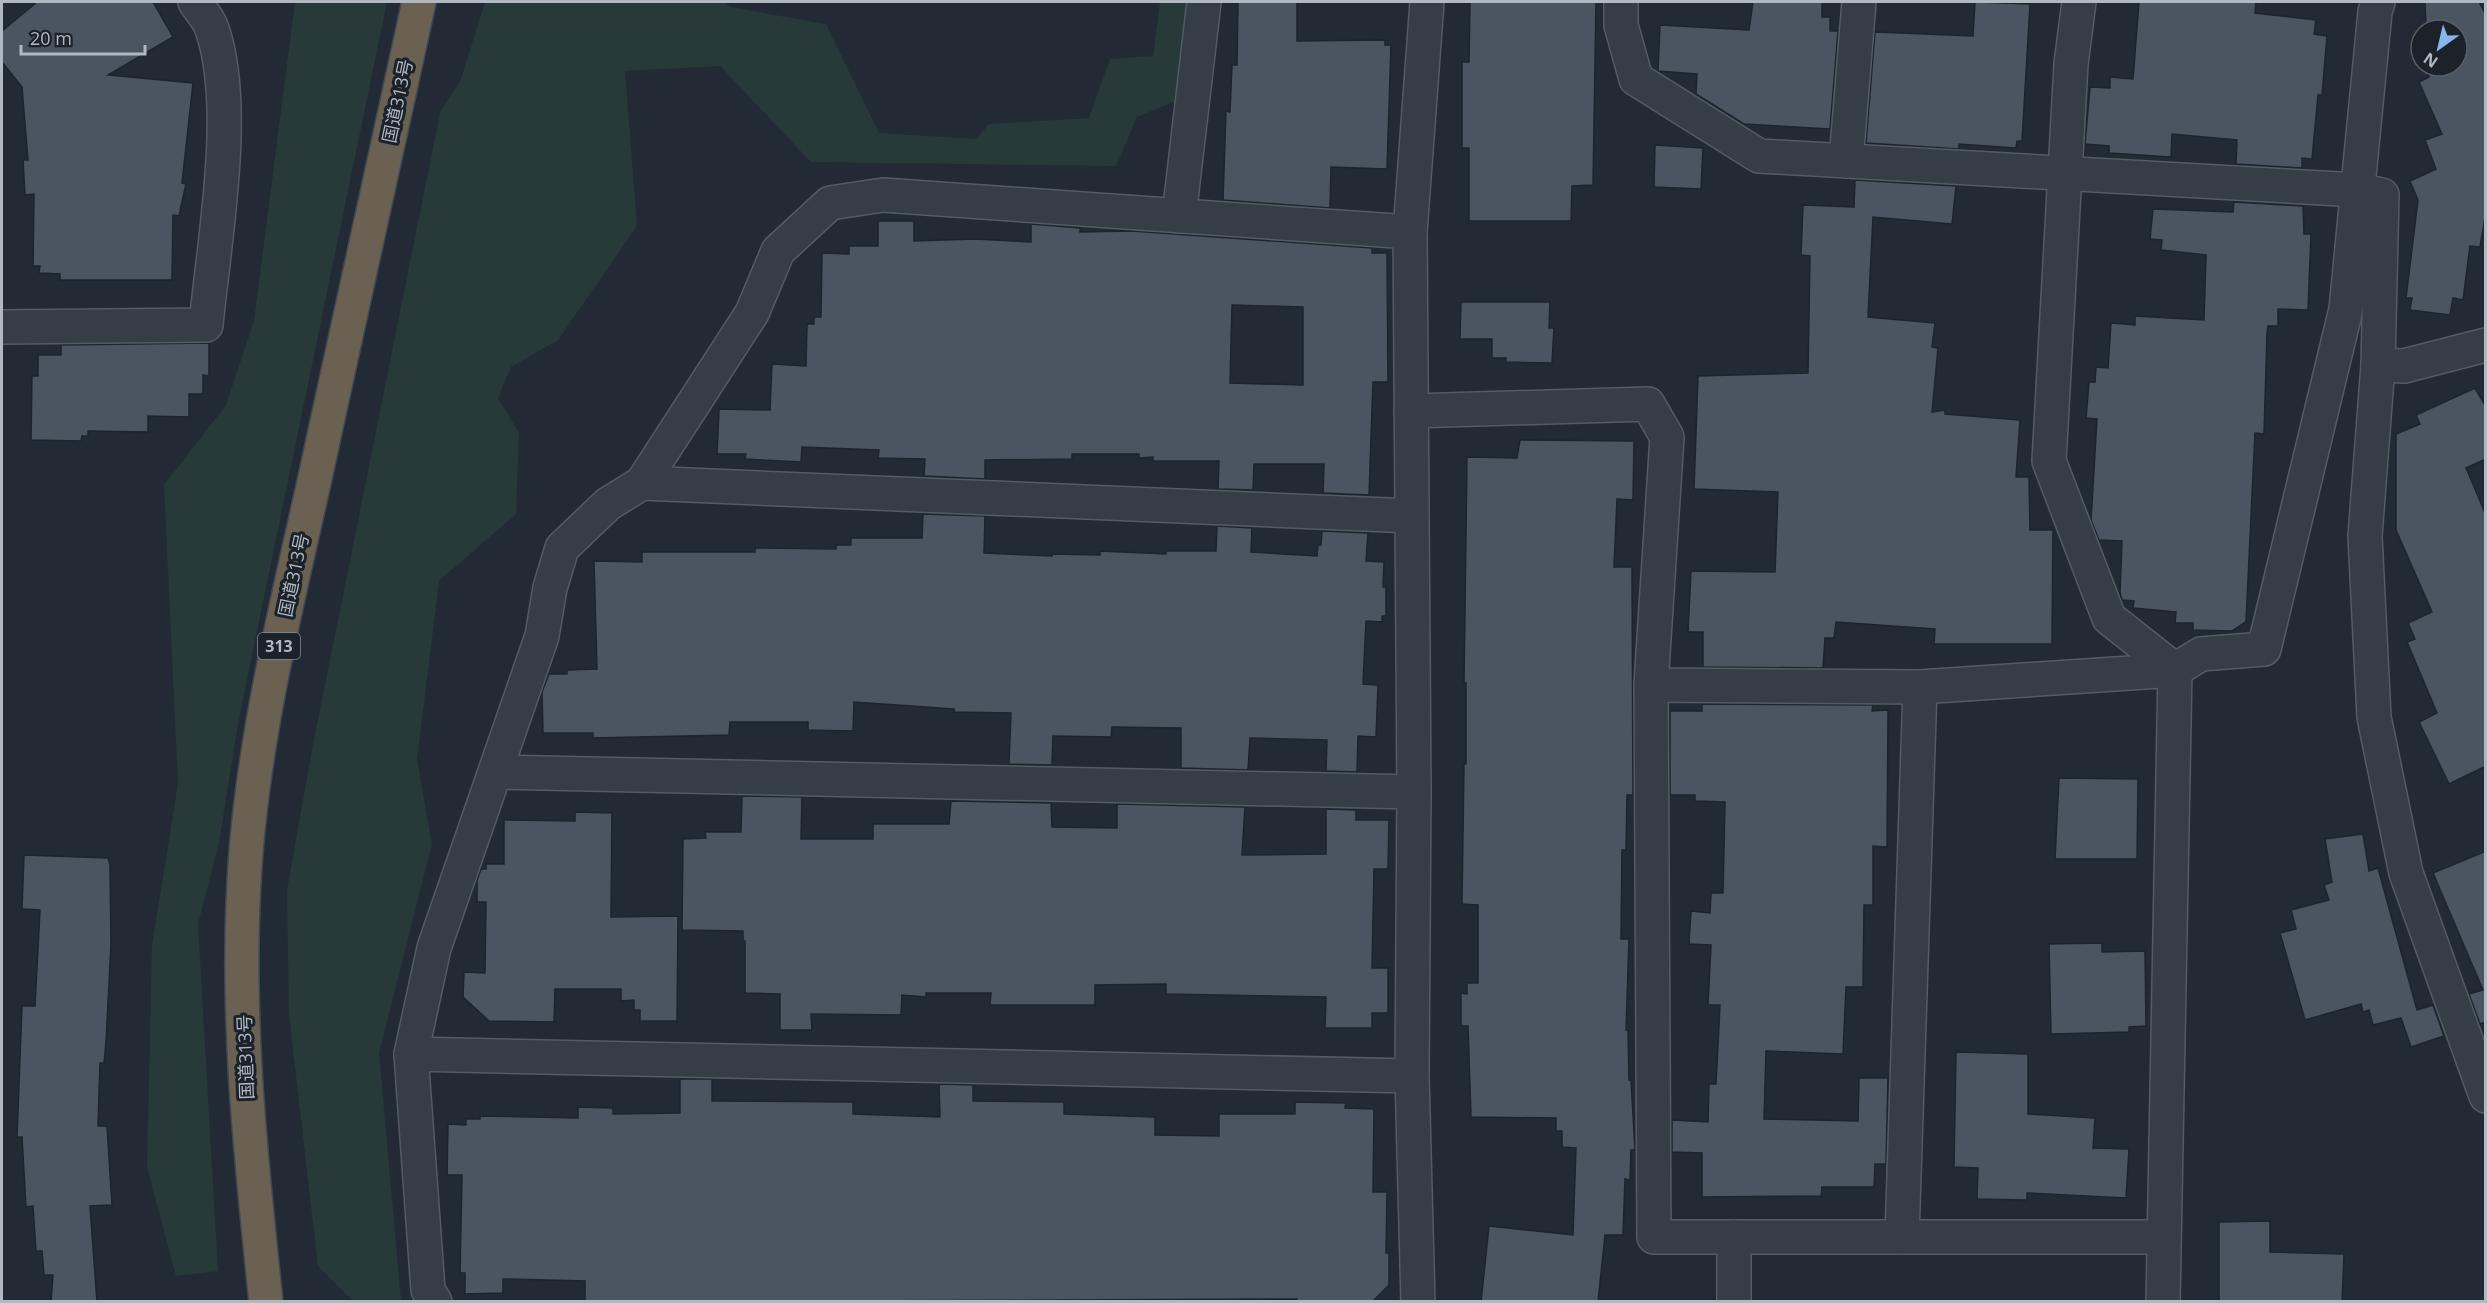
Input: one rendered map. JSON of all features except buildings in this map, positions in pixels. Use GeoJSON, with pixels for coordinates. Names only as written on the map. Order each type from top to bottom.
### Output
{"type":"FeatureCollection","features":[{"type":"Feature","properties":{"kind":"highway","name":"国道313号"},"geometry":{"type":"LineString","coordinates":[[266,1302],[247,1128],[245,1084],[242,943],[246,851],[258,757],[283,624],[419,2]]}},
{"type":"Feature","properties":{"kind":"street"},"geometry":{"type":"LineString","coordinates":[[2,327],[206,325],[221,169],[223,75],[211,27],[195,2]]}},
{"type":"Feature","properties":{"kind":"street"},"geometry":{"type":"LineString","coordinates":[[1179,216],[1204,2]]}},
{"type":"Feature","properties":{"kind":"street"},"geometry":{"type":"LineString","coordinates":[[1418,1302],[1412,1076],[1414,792],[1410,232],[1427,2]]}},
{"type":"Feature","properties":{"kind":"street"},"geometry":{"type":"LineString","coordinates":[[1621,2],[1621,26],[1636,79],[1759,156],[2358,190],[2382,195],[2378,365],[2365,536],[2374,717],[2406,873],[2486,1096]]}},
{"type":"Feature","properties":{"kind":"street"},"geometry":{"type":"LineString","coordinates":[[1846,161],[1859,2]]}},
{"type":"Feature","properties":{"kind":"street"},"geometry":{"type":"LineString","coordinates":[[2079,2],[2071,64],[2049,461],[2109,618],[2175,670]]}},
{"type":"Feature","properties":{"kind":"street"},"geometry":{"type":"LineString","coordinates":[[1651,685],[1920,687],[2175,670],[2201,654],[2264,649],[2346,309],[2374,12],[2378,2]]}},
{"type":"Feature","properties":{"kind":"street"},"geometry":{"type":"LineString","coordinates":[[435,1302],[428,1290],[411,1054],[434,948],[542,636],[550,588],[562,548],[608,504],[642,483],[752,313],[778,251],[830,203],[883,195],[1410,232]]}},
{"type":"Feature","properties":{"kind":"street"},"geometry":{"type":"LineString","coordinates":[[2378,365],[2404,366],[2486,345]]}},
{"type":"Feature","properties":{"kind":"street"},"geometry":{"type":"LineString","coordinates":[[1412,411],[1648,404],[1667,437],[1651,685],[1654,1237],[2163,1237]]}},
{"type":"Feature","properties":{"kind":"street"},"geometry":{"type":"LineString","coordinates":[[642,483],[1412,516]]}},
{"type":"Feature","properties":{"kind":"street"},"geometry":{"type":"LineString","coordinates":[[2163,1302],[2175,670]]}},
{"type":"Feature","properties":{"kind":"street"},"geometry":{"type":"LineString","coordinates":[[1902,1237],[1920,687]]}},
{"type":"Feature","properties":{"kind":"street"},"geometry":{"type":"LineString","coordinates":[[496,772],[1414,792]]}},
{"type":"Feature","properties":{"kind":"street"},"geometry":{"type":"LineString","coordinates":[[411,1054],[1412,1076]]}},
{"type":"Feature","properties":{"kind":"street"},"geometry":{"type":"LineString","coordinates":[[1734,1237],[1734,1302]]}},
{"type":"Feature","properties":{"kind":"shaded area"},"geometry":{"type":"Polygon","coordinates":[[[295,2],[387,2],[239,718],[219,843],[198,924],[218,1271],[176,1276],[147,1167],[152,946],[178,783],[164,485],[226,405],[254,321],[295,2]]]}},
{"type":"Feature","properties":{"kind":"shaded area"},"geometry":{"type":"Polygon","coordinates":[[[485,2],[725,2],[730,7],[826,24],[879,133],[976,139],[989,124],[1089,118],[1110,59],[1153,56],[1160,2],[1191,2],[1178,100],[1137,117],[1116,166],[811,162],[720,66],[625,71],[637,226],[558,340],[511,367],[498,398],[519,433],[516,514],[439,581],[417,760],[432,844],[379,1053],[401,1301],[353,1301],[318,1266],[289,1015],[287,890],[312,750],[440,113],[461,79],[485,2]]]}}]}
